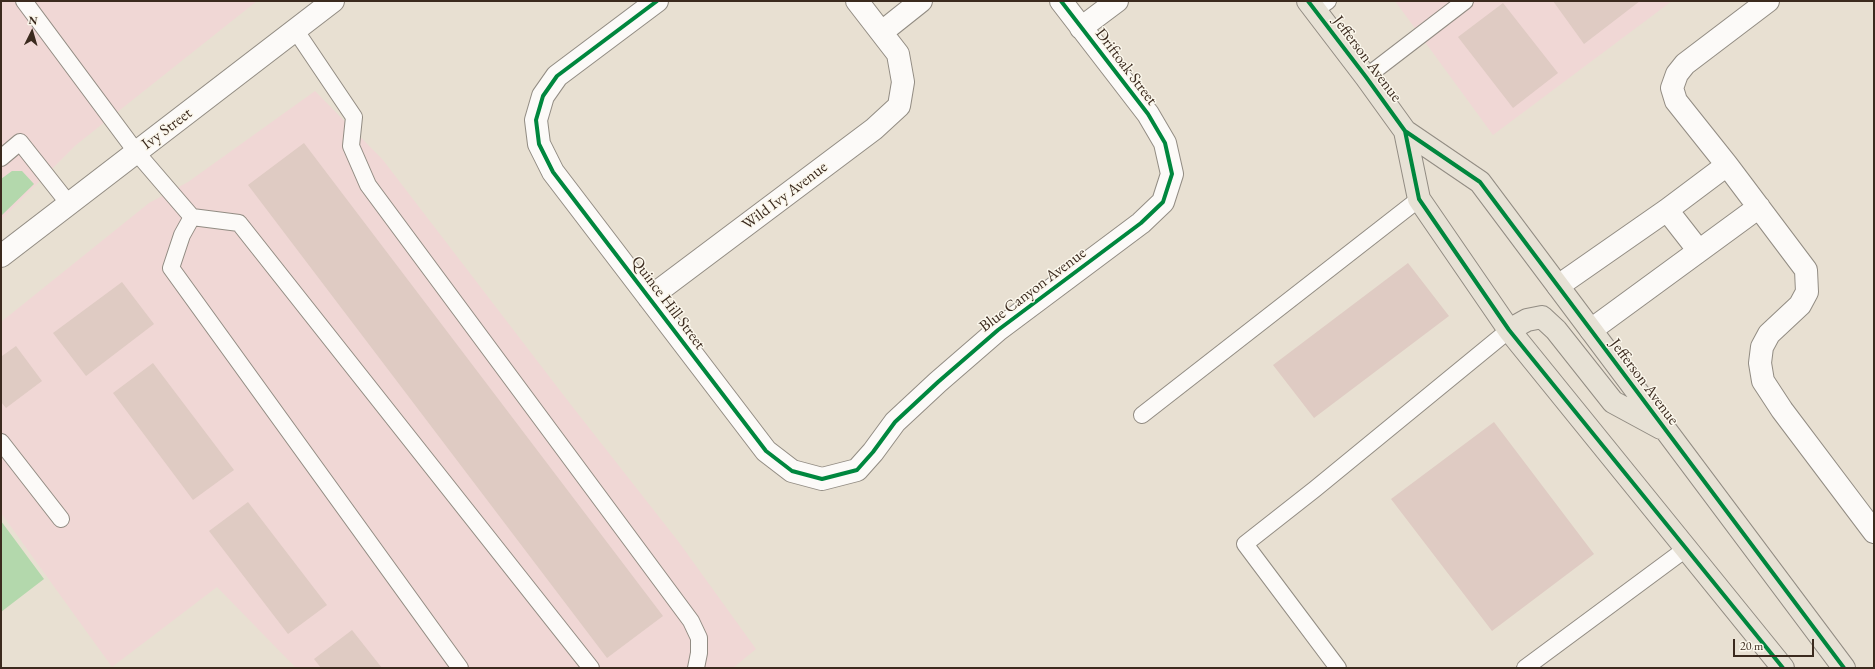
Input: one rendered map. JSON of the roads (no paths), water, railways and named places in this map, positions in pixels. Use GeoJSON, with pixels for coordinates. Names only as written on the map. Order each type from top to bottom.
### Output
{"type":"FeatureCollection","features":[{"type":"Feature","properties":{"kind":"main road","name":"Jefferson Avenue"},"geometry":{"type":"LineString","coordinates":[[1317,4],[1366,77],[1405,131],[1480,182],[1844,668]]}},
{"type":"Feature","properties":{"kind":"main road","name":"Jefferson Avenue"},"geometry":{"type":"LineString","coordinates":[[1405,131],[1419,199],[1509,330],[1783,668]]}},
{"type":"Feature","properties":{"kind":"main road"},"geometry":{"type":"LineString","coordinates":[[1509,330],[1527,320],[1542,317],[1556,330],[1613,402],[1666,430]]}},
{"type":"Feature","properties":{"kind":"street","name":"Ivy Street"},"geometry":{"type":"LineString","coordinates":[[1,256],[334,1]]}},
{"type":"Feature","properties":{"kind":"street","name":"Quince Hill Street"},"geometry":{"type":"LineString","coordinates":[[658,1],[557,76],[543,96],[536,120],[539,144],[553,172],[766,452],[792,471],[804,474]]}},
{"type":"Feature","properties":{"kind":"street","name":"Wild Ivy Avenue"},"geometry":{"type":"LineString","coordinates":[[649,298],[874,129],[899,106],[903,82],[898,54],[857,1]]}},
{"type":"Feature","properties":{"kind":"street"},"geometry":{"type":"LineString","coordinates":[[882,32],[921,1]]}},
{"type":"Feature","properties":{"kind":"street","name":"Driftoak Street"},"geometry":{"type":"LineString","coordinates":[[1061,1],[1148,114],[1165,143],[1172,174]]}},
{"type":"Feature","properties":{"kind":"street"},"geometry":{"type":"LineString","coordinates":[[1081,28],[1117,1]]}},
{"type":"Feature","properties":{"kind":"street"},"geometry":{"type":"LineString","coordinates":[[1768,1],[1685,64],[1677,74],[1672,88],[1676,102],[1727,165],[1806,270],[1808,281],[1807,292],[1800,305],[1769,334],[1762,347],[1760,363],[1763,381],[1782,410],[1874,532]]}},
{"type":"Feature","properties":{"kind":"street"},"geometry":{"type":"LineString","coordinates":[[1558,286],[1667,210],[1727,165]]}},
{"type":"Feature","properties":{"kind":"street","name":"Blue Canyon Avenue"},"geometry":{"type":"LineString","coordinates":[[804,474],[822,479],[857,470],[873,452],[895,422],[938,382],[998,330],[1141,223],[1163,202],[1172,174]]}},
{"type":"Feature","properties":{"kind":"street"},"geometry":{"type":"LineString","coordinates":[[1591,330],[1759,207]]}},
{"type":"Feature","properties":{"kind":"street"},"geometry":{"type":"LineString","coordinates":[[1667,210],[1699,251]]}},
{"type":"Feature","properties":{"kind":"lane"},"geometry":{"type":"LineString","coordinates":[[24,1],[137,153],[192,217],[239,223],[591,668]]}},
{"type":"Feature","properties":{"kind":"lane"},"geometry":{"type":"LineString","coordinates":[[1366,77],[1465,1]]}},
{"type":"Feature","properties":{"kind":"lane"},"geometry":{"type":"LineString","coordinates":[[296,31],[354,117],[351,146],[368,185],[691,621],[699,638],[700,653],[696,668]]}},
{"type":"Feature","properties":{"kind":"lane"},"geometry":{"type":"LineString","coordinates":[[1,158],[20,142],[69,204]]}},
{"type":"Feature","properties":{"kind":"lane"},"geometry":{"type":"LineString","coordinates":[[1142,415],[1419,199]]}},
{"type":"Feature","properties":{"kind":"lane"},"geometry":{"type":"LineString","coordinates":[[192,217],[182,236],[171,268],[460,668]]}},
{"type":"Feature","properties":{"kind":"lane"},"geometry":{"type":"LineString","coordinates":[[1338,668],[1245,544],[1315,490],[1509,330]]}},
{"type":"Feature","properties":{"kind":"lane"},"geometry":{"type":"LineString","coordinates":[[1,442],[61,519]]}},
{"type":"Feature","properties":{"kind":"lane"},"geometry":{"type":"LineString","coordinates":[[1525,668],[1687,548]]}}]}
